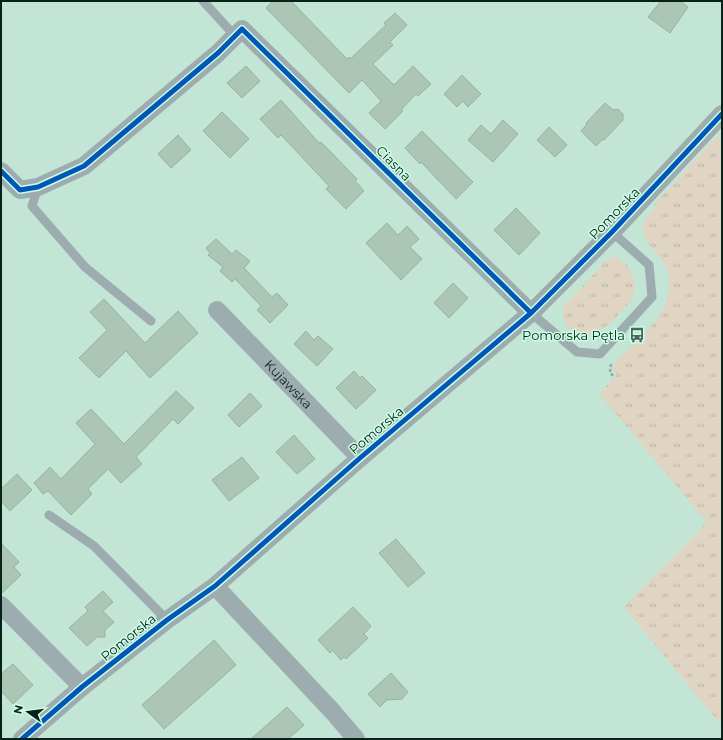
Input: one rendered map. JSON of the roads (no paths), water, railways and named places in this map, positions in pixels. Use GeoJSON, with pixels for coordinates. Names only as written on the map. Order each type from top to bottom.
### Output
{"type":"FeatureCollection","features":[{"type":"Feature","properties":{"kind":"street"},"geometry":{"type":"LineString","coordinates":[[1,171],[20,190],[38,187],[84,166],[218,54],[238,32]]}},
{"type":"Feature","properties":{"kind":"street","name":"Ciasna"},"geometry":{"type":"LineString","coordinates":[[238,32],[530,313]]}},
{"type":"Feature","properties":{"kind":"street","name":"Pomorska"},"geometry":{"type":"LineString","coordinates":[[22,739],[82,687],[166,620],[215,586],[360,458],[530,313],[612,232],[722,114]]}},
{"type":"Feature","properties":{"kind":"street","name":"Kujawska"},"geometry":{"type":"LineString","coordinates":[[217,310],[360,458]]}},
{"type":"Feature","properties":{"kind":"street"},"geometry":{"type":"LineString","coordinates":[[215,586],[333,712],[356,739]]}},
{"type":"Feature","properties":{"kind":"street"},"geometry":{"type":"LineString","coordinates":[[1,604],[82,687]]}},
{"type":"Feature","properties":{"kind":"lane"},"geometry":{"type":"LineString","coordinates":[[203,1],[238,32]]}},
{"type":"Feature","properties":{"kind":"lane"},"geometry":{"type":"LineString","coordinates":[[38,187],[32,206],[85,267],[151,321]]}},
{"type":"Feature","properties":{"kind":"lane"},"geometry":{"type":"LineString","coordinates":[[530,313],[577,352],[600,354],[652,297],[649,265],[612,232]]}},
{"type":"Feature","properties":{"kind":"lane"},"geometry":{"type":"LineString","coordinates":[[49,515],[94,546],[166,620]]}},
{"type":"Feature","properties":{"kind":"place","name":"Pomorska Pętla"},"geometry":{"type":"Point","coordinates":[637,335]}}]}
